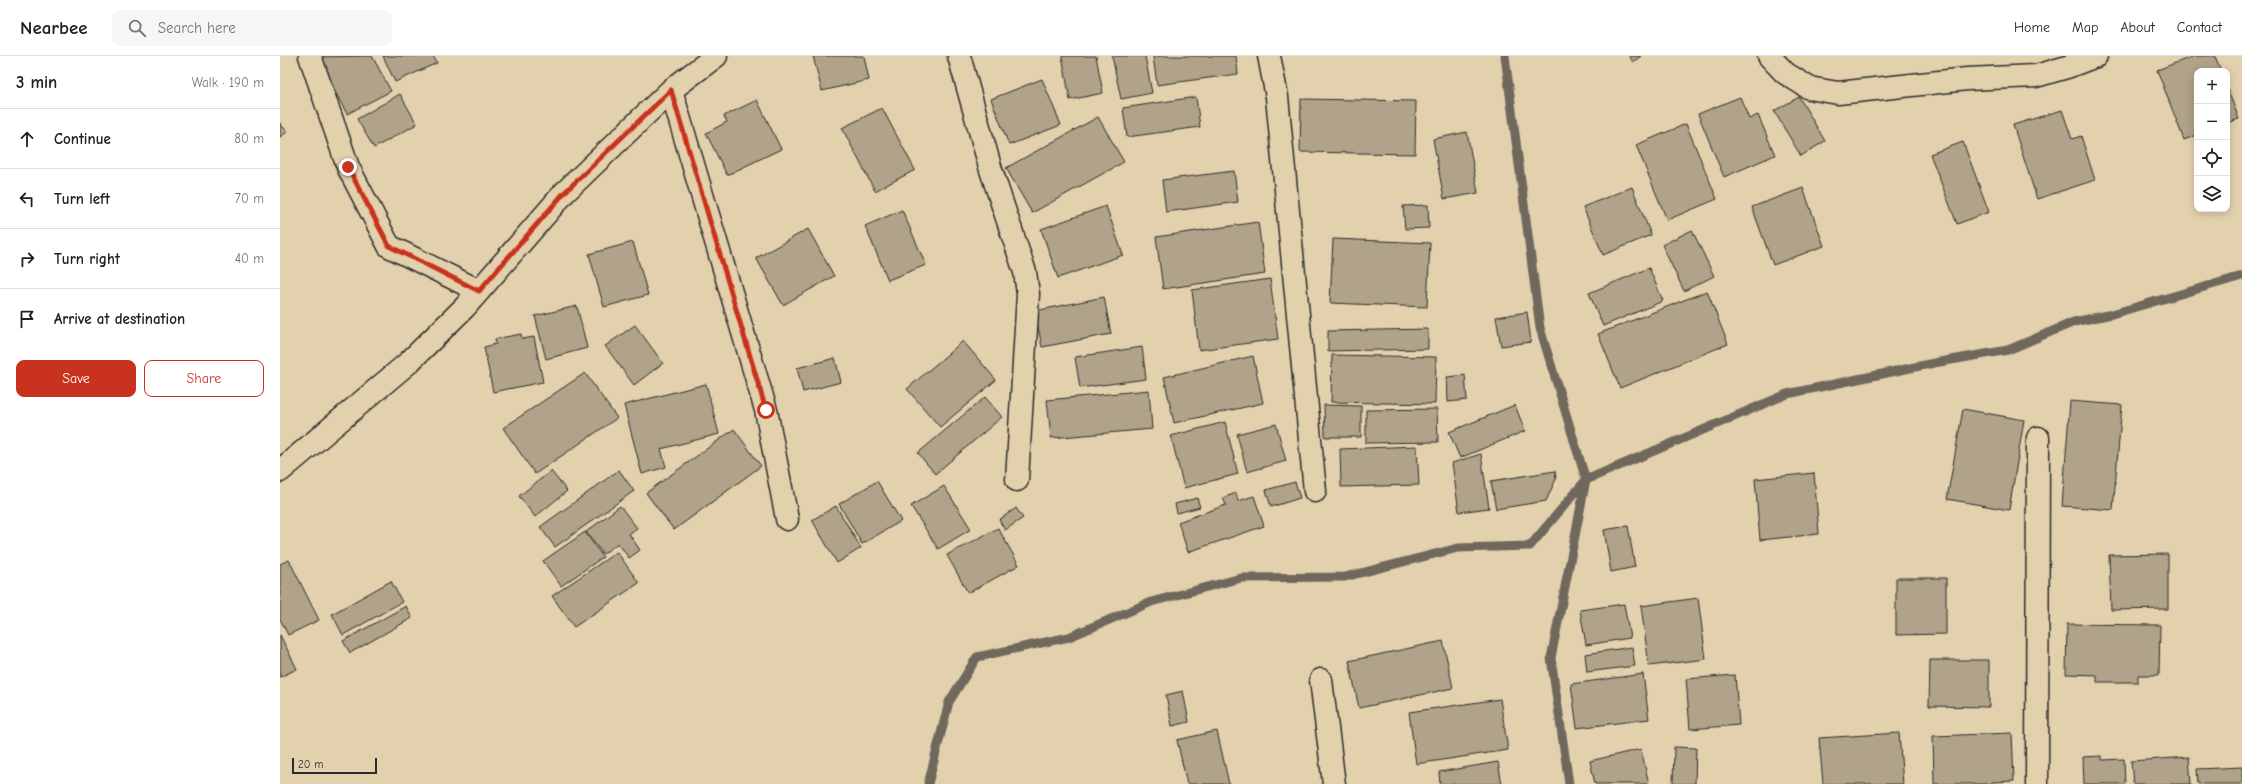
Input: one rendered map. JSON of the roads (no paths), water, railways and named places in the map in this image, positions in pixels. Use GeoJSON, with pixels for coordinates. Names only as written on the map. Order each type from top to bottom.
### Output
{"type":"FeatureCollection","features":[{"type":"Feature","properties":{"kind":"street"},"geometry":{"type":"LineString","coordinates":[[310,56],[348,167],[389,246],[479,291]]}},
{"type":"Feature","properties":{"kind":"street"},"geometry":{"type":"LineString","coordinates":[[280,471],[408,363],[479,291],[564,193],[671,90],[716,56]]}},
{"type":"Feature","properties":{"kind":"street"},"geometry":{"type":"LineString","coordinates":[[959,56],[990,170],[1025,272],[1028,294],[1017,480]]}},
{"type":"Feature","properties":{"kind":"street"},"geometry":{"type":"LineString","coordinates":[[1269,56],[1277,97],[1315,490]]}},
{"type":"Feature","properties":{"kind":"street"},"geometry":{"type":"LineString","coordinates":[[1769,56],[1785,73],[1809,88],[1838,92],[1968,79],[2036,76],[2096,56]]}},
{"type":"Feature","properties":{"kind":"street"},"geometry":{"type":"LineString","coordinates":[[671,90],[766,410],[787,519]]}},
{"type":"Feature","properties":{"kind":"street"},"geometry":{"type":"LineString","coordinates":[[2037,784],[2038,438]]}},
{"type":"Feature","properties":{"kind":"street"},"geometry":{"type":"LineString","coordinates":[[1321,680],[1334,784]]}},
{"type":"Feature","properties":{"kind":"waterway"},"geometry":{"type":"LineString","coordinates":[[1505,56],[1540,328],[1586,480],[1551,658],[1569,784]]}},
{"type":"Feature","properties":{"kind":"waterway"},"geometry":{"type":"LineString","coordinates":[[928,784],[949,702],[977,657],[1069,637],[1151,602],[1241,578],[1345,577],[1458,548],[1530,546],[1586,480],[1787,394],[1934,363],[2008,350],[2074,322],[2112,314],[2242,276]]}}]}
